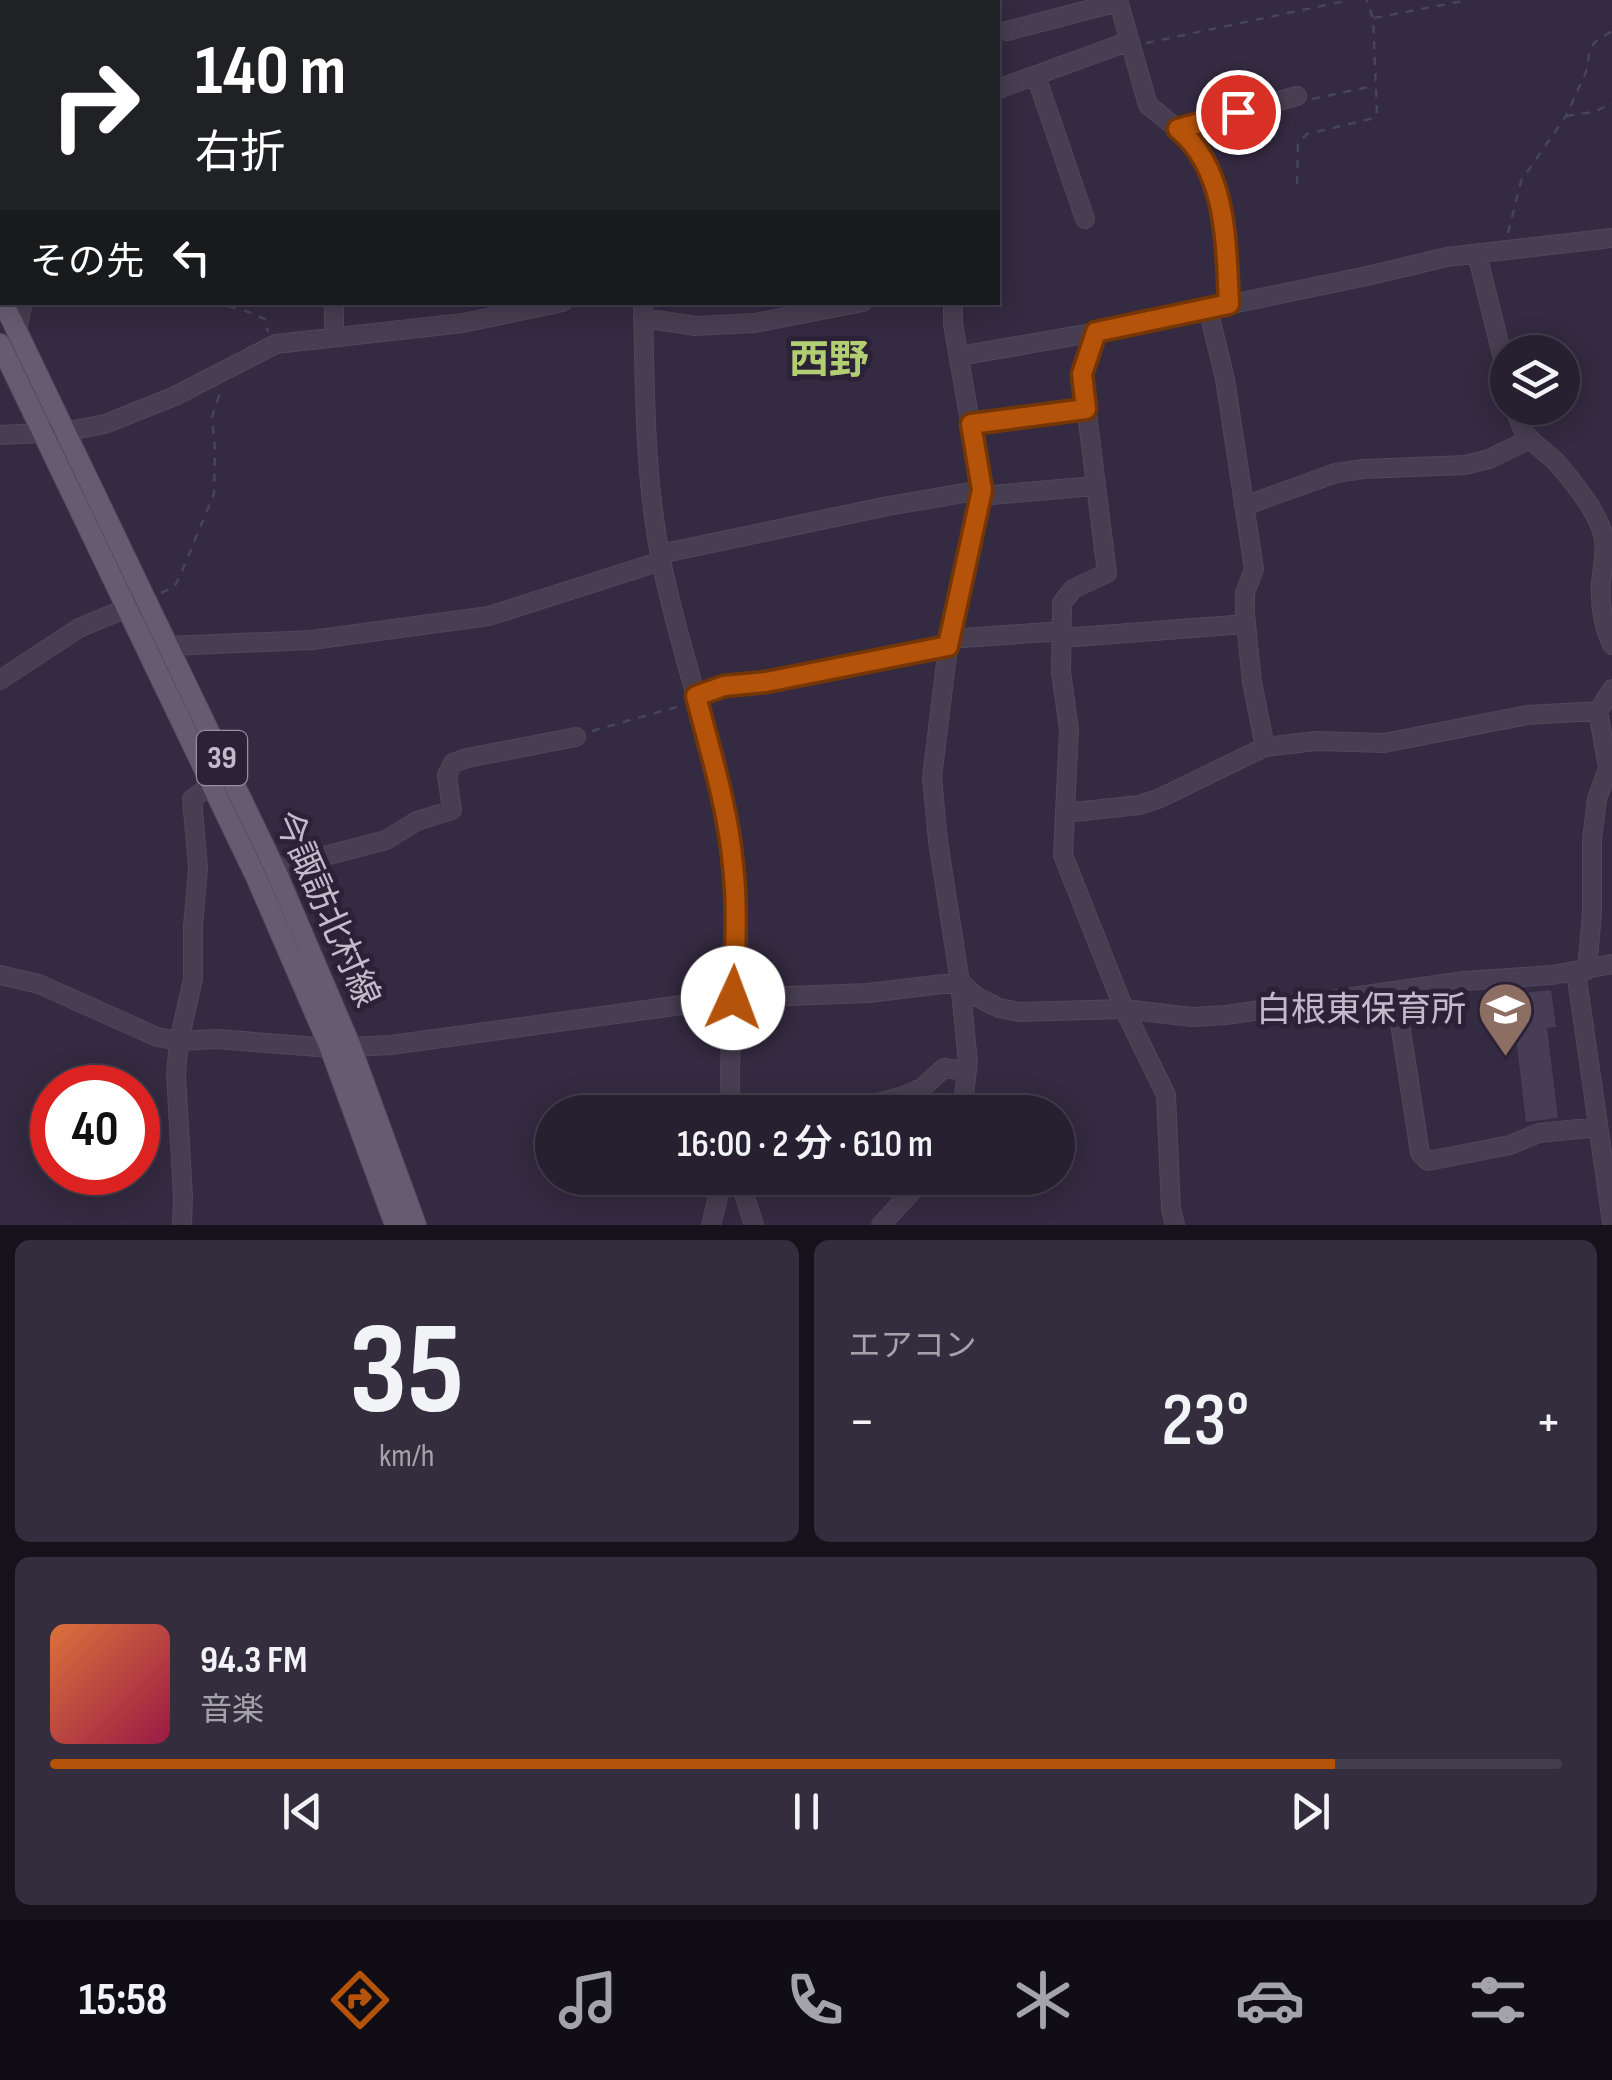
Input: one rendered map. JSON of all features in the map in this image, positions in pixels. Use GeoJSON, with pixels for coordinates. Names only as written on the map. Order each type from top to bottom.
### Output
{"type":"FeatureCollection","features":[{"type":"Feature","properties":{"kind":"main road","name":"今諏訪北村線"},"geometry":{"type":"LineString","coordinates":[[4,305],[64,432],[212,784],[285,943],[340,1047],[416,1225]]}},
{"type":"Feature","properties":{"kind":"main road","name":"今諏訪北村線"},"geometry":{"type":"LineString","coordinates":[[0,344],[42,433],[137,605],[168,646],[275,869],[340,1047],[395,1225]]}},
{"type":"Feature","properties":{"kind":"street"},"geometry":{"type":"LineString","coordinates":[[1007,31],[1118,1],[1148,105],[1185,135],[1204,163],[1216,193],[1225,230],[1229,304]]}},
{"type":"Feature","properties":{"kind":"street"},"geometry":{"type":"LineString","coordinates":[[1000,88],[1131,44]]}},
{"type":"Feature","properties":{"kind":"street"},"geometry":{"type":"LineString","coordinates":[[1036,76],[1084,219]]}},
{"type":"Feature","properties":{"kind":"street"},"geometry":{"type":"LineString","coordinates":[[1178,129],[1297,96]]}},
{"type":"Feature","properties":{"kind":"street"},"geometry":{"type":"LineString","coordinates":[[959,356],[1096,332],[1447,257],[1612,238]]}},
{"type":"Feature","properties":{"kind":"street"},"geometry":{"type":"LineString","coordinates":[[1476,254],[1497,335]]}},
{"type":"Feature","properties":{"kind":"street"},"geometry":{"type":"LineString","coordinates":[[17,330],[22,305]]}},
{"type":"Feature","properties":{"kind":"street"},"geometry":{"type":"LineString","coordinates":[[334,305],[334,336]]}},
{"type":"Feature","properties":{"kind":"street"},"geometry":{"type":"LineString","coordinates":[[0,435],[64,432],[106,424],[174,396],[271,346],[463,323],[549,305]]}},
{"type":"Feature","properties":{"kind":"street"},"geometry":{"type":"LineString","coordinates":[[731,1095],[736,919],[733,863],[697,699],[660,557],[647,474],[643,310],[696,326],[755,323],[848,305]]}},
{"type":"Feature","properties":{"kind":"street"},"geometry":{"type":"LineString","coordinates":[[953,305],[982,493],[948,643],[932,777],[960,982],[967,1071],[964,1095]]}},
{"type":"Feature","properties":{"kind":"street"},"geometry":{"type":"LineString","coordinates":[[1208,309],[1225,380],[1254,569],[1245,592],[1246,624],[1252,682],[1266,747]]}},
{"type":"Feature","properties":{"kind":"street"},"geometry":{"type":"LineString","coordinates":[[1096,332],[1082,374],[1107,573],[1074,589],[1062,603],[1061,672],[1070,729],[1063,855],[1124,1009],[1166,1095],[1175,1225]]}},
{"type":"Feature","properties":{"kind":"street"},"geometry":{"type":"LineString","coordinates":[[971,424],[1086,409]]}},
{"type":"Feature","properties":{"kind":"street"},"geometry":{"type":"LineString","coordinates":[[1521,425],[1605,521],[1601,586],[1606,633],[1612,645]]}},
{"type":"Feature","properties":{"kind":"street"},"geometry":{"type":"LineString","coordinates":[[1244,506],[1336,474],[1363,469],[1465,465],[1490,459],[1530,439]]}},
{"type":"Feature","properties":{"kind":"street"},"geometry":{"type":"LineString","coordinates":[[168,646],[312,640],[488,616],[660,557],[888,506],[982,493],[1094,486]]}},
{"type":"Feature","properties":{"kind":"street"},"geometry":{"type":"LineString","coordinates":[[0,680],[80,628],[137,605]]}},
{"type":"Feature","properties":{"kind":"street"},"geometry":{"type":"LineString","coordinates":[[697,699],[724,686],[766,682],[948,643],[1246,624]]}},
{"type":"Feature","properties":{"kind":"street"},"geometry":{"type":"LineString","coordinates":[[1612,689],[1598,711],[1608,768],[1597,799],[1592,840],[1592,914],[1581,971],[1612,1222]]}},
{"type":"Feature","properties":{"kind":"street"},"geometry":{"type":"LineString","coordinates":[[1065,812],[1139,805],[1158,799],[1266,747],[1316,741],[1384,743],[1527,715],[1598,711]]}},
{"type":"Feature","properties":{"kind":"street"},"geometry":{"type":"LineString","coordinates":[[275,869],[386,840],[417,822],[452,810],[447,774],[453,763],[576,737]]}},
{"type":"Feature","properties":{"kind":"street"},"geometry":{"type":"LineString","coordinates":[[182,1225],[176,1074],[179,1041],[194,978],[198,868],[192,800],[212,784]]}},
{"type":"Feature","properties":{"kind":"street"},"geometry":{"type":"LineString","coordinates":[[0,975],[39,984],[157,1037],[340,1047],[391,1045],[733,998],[868,994],[960,982],[977,997],[1019,1012],[1124,1009],[1192,1017],[1226,1016],[1464,980],[1581,971],[1612,964]]}},
{"type":"Feature","properties":{"kind":"street"},"geometry":{"type":"LineString","coordinates":[[1395,991],[1420,1153],[1428,1161],[1510,1145],[1538,1133],[1603,1129]]}},
{"type":"Feature","properties":{"kind":"street"},"geometry":{"type":"LineString","coordinates":[[906,1095],[922,1088],[944,1068],[967,1071]]}},
{"type":"Feature","properties":{"kind":"street"},"geometry":{"type":"LineString","coordinates":[[711,1225],[718,1195]]}},
{"type":"Feature","properties":{"kind":"street"},"geometry":{"type":"LineString","coordinates":[[744,1195],[754,1225]]}},
{"type":"Feature","properties":{"kind":"street"},"geometry":{"type":"LineString","coordinates":[[881,1225],[908,1195]]}},
{"type":"Feature","properties":{"kind":"street"},"geometry":{"type":"LineString","coordinates":[[900,1204],[903,1225]]}},
{"type":"Feature","properties":{"kind":"path"},"geometry":{"type":"LineString","coordinates":[[1131,44],[1350,0]]}},
{"type":"Feature","properties":{"kind":"path"},"geometry":{"type":"LineString","coordinates":[[1297,184],[1298,143],[1307,134],[1378,114],[1373,19],[1367,0]]}},
{"type":"Feature","properties":{"kind":"path"},"geometry":{"type":"LineString","coordinates":[[1373,19],[1468,0]]}},
{"type":"Feature","properties":{"kind":"path"},"geometry":{"type":"LineString","coordinates":[[1503,251],[1521,181],[1566,116],[1586,72],[1594,42],[1612,30]]}},
{"type":"Feature","properties":{"kind":"path"},"geometry":{"type":"LineString","coordinates":[[1297,96],[1302,101],[1374,86]]}},
{"type":"Feature","properties":{"kind":"path"},"geometry":{"type":"LineString","coordinates":[[1566,116],[1594,112],[1612,103]]}},
{"type":"Feature","properties":{"kind":"path"},"geometry":{"type":"LineString","coordinates":[[225,305],[265,319],[271,346]]}},
{"type":"Feature","properties":{"kind":"path"},"geometry":{"type":"LineString","coordinates":[[137,605],[174,587],[210,504],[215,479],[212,417],[229,366]]}},
{"type":"Feature","properties":{"kind":"path"},"geometry":{"type":"LineString","coordinates":[[576,737],[697,699]]}},
{"type":"Feature","properties":{"kind":"building"},"geometry":{"type":"Polygon","coordinates":[[[1551,990],[1556,1027],[1547,1028],[1558,1118],[1526,1122],[1515,1029],[1507,1030],[1503,995],[1551,990]]]}},
{"type":"Feature","properties":{"kind":"place","name":"白根東保育所"},"geometry":{"type":"Point","coordinates":[1505,1059]}},
{"type":"Feature","properties":{"kind":"district","name":"西野"},"geometry":{"type":"Point","coordinates":[829,361]}},
{"type":"Feature","properties":{"kind":"route"},"geometry":{"type":"LineString","coordinates":[[733,998],[733,863],[696,696],[724,686],[766,682],[948,646],[982,490],[971,424],[1086,409],[1082,374],[1096,332],[1229,304],[1225,230],[1216,193],[1204,163],[1178,129],[1238,112]]}}]}
